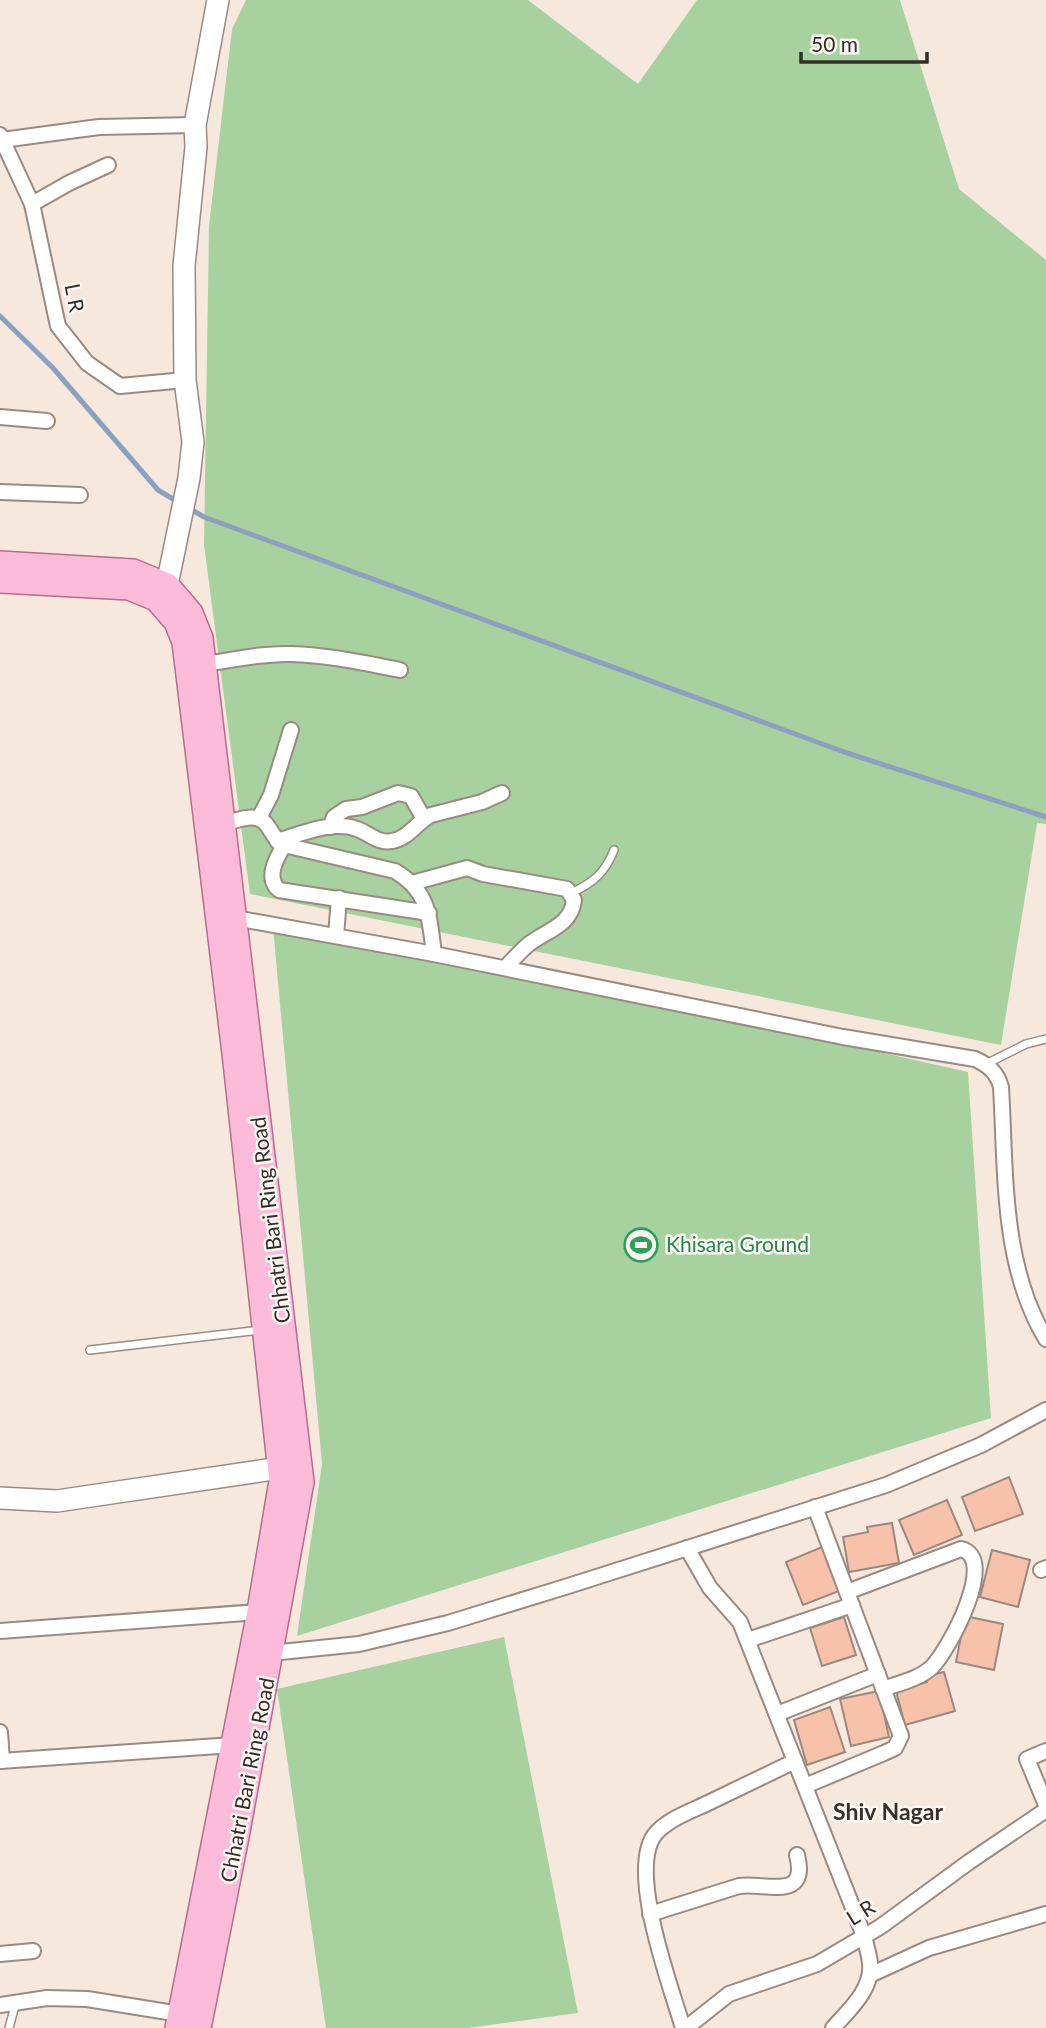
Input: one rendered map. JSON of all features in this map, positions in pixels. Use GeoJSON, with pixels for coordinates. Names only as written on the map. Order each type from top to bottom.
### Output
{"type":"FeatureCollection","features":[{"type":"Feature","properties":{"kind":"main road","name":"Chhatri Bari Ring Road"},"geometry":{"type":"LineString","coordinates":[[0,563],[133,571],[167,585],[191,613],[201,638],[302,1482],[199,2028]]}},
{"type":"Feature","properties":{"kind":"main road","name":"Chhatri Bari Ring Road"},"geometry":{"type":"LineString","coordinates":[[0,581],[129,588],[156,600],[176,622],[184,642],[281,1481],[179,2021]]}},
{"type":"Feature","properties":{"kind":"street"},"geometry":{"type":"LineString","coordinates":[[167,585],[189,478],[193,442],[184,380],[184,266],[196,147],[195,125],[218,0]]}},
{"type":"Feature","properties":{"kind":"street"},"geometry":{"type":"LineString","coordinates":[[1,137],[99,127],[195,125]]}},
{"type":"Feature","properties":{"kind":"street","name":"L R"},"geometry":{"type":"LineString","coordinates":[[1,137],[32,204],[58,326],[88,363],[121,386],[184,380]]}},
{"type":"Feature","properties":{"kind":"street"},"geometry":{"type":"LineString","coordinates":[[32,204],[108,165]]}},
{"type":"Feature","properties":{"kind":"street"},"geometry":{"type":"LineString","coordinates":[[0,417],[47,421]]}},
{"type":"Feature","properties":{"kind":"street"},"geometry":{"type":"LineString","coordinates":[[0,492],[80,495]]}},
{"type":"Feature","properties":{"kind":"street"},"geometry":{"type":"LineString","coordinates":[[204,664],[261,655],[289,654],[328,657],[400,670]]}},
{"type":"Feature","properties":{"kind":"street"},"geometry":{"type":"LineString","coordinates":[[259,818],[271,795],[291,730]]}},
{"type":"Feature","properties":{"kind":"street"},"geometry":{"type":"LineString","coordinates":[[330,827],[334,817],[346,809],[362,807],[398,793],[411,796],[424,819]]}},
{"type":"Feature","properties":{"kind":"street"},"geometry":{"type":"LineString","coordinates":[[281,843],[330,827],[356,828],[376,839],[394,841],[408,834],[424,819],[502,793]]}},
{"type":"Feature","properties":{"kind":"street"},"geometry":{"type":"LineString","coordinates":[[223,824],[259,818],[268,825],[281,843],[395,871],[412,883],[425,900],[434,954]]}},
{"type":"Feature","properties":{"kind":"street"},"geometry":{"type":"LineString","coordinates":[[281,843],[273,869],[275,887],[295,894],[339,898],[429,913]]}},
{"type":"Feature","properties":{"kind":"street"},"geometry":{"type":"LineString","coordinates":[[412,883],[467,868],[484,874],[561,887],[571,893],[573,908],[567,919],[526,947],[505,968]]}},
{"type":"Feature","properties":{"kind":"street"},"geometry":{"type":"LineString","coordinates":[[336,936],[339,898]]}},
{"type":"Feature","properties":{"kind":"street"},"geometry":{"type":"LineString","coordinates":[[235,918],[434,954],[843,1037],[975,1059],[986,1064],[999,1079],[1001,1087],[1008,1211],[1017,1267],[1027,1303],[1046,1339]]}},
{"type":"Feature","properties":{"kind":"street"},"geometry":{"type":"LineString","coordinates":[[271,1653],[359,1644],[448,1623],[886,1485],[981,1445],[1046,1410]]}},
{"type":"Feature","properties":{"kind":"street"},"geometry":{"type":"LineString","coordinates":[[0,1498],[57,1501],[280,1468]]}},
{"type":"Feature","properties":{"kind":"street"},"geometry":{"type":"LineString","coordinates":[[805,1786],[884,1753],[898,1744],[901,1736],[816,1507]]}},
{"type":"Feature","properties":{"kind":"street"},"geometry":{"type":"LineString","coordinates":[[687,1548],[710,1588],[740,1622],[864,1936],[870,1975],[864,1991],[833,2028]]}},
{"type":"Feature","properties":{"kind":"street"},"geometry":{"type":"LineString","coordinates":[[748,1640],[961,1549],[969,1553],[973,1560],[974,1578],[967,1605],[941,1656],[932,1667],[919,1676],[880,1682],[777,1714]]}},
{"type":"Feature","properties":{"kind":"street"},"geometry":{"type":"LineString","coordinates":[[0,1631],[258,1612]]}},
{"type":"Feature","properties":{"kind":"street"},"geometry":{"type":"LineString","coordinates":[[0,1732],[1,1761],[233,1745]]}},
{"type":"Feature","properties":{"kind":"street"},"geometry":{"type":"LineString","coordinates":[[1046,1751],[1027,1759],[1046,1805]]}},
{"type":"Feature","properties":{"kind":"street"},"geometry":{"type":"LineString","coordinates":[[685,2028],[650,1914],[646,1862],[649,1845],[657,1832],[676,1818],[795,1761]]}},
{"type":"Feature","properties":{"kind":"street","name":"L R"},"geometry":{"type":"LineString","coordinates":[[685,2028],[729,1994],[817,1964],[880,1927],[1046,1810]]}},
{"type":"Feature","properties":{"kind":"street"},"geometry":{"type":"LineString","coordinates":[[650,1914],[739,1886],[776,1888],[789,1885],[799,1877],[801,1870],[797,1856]]}},
{"type":"Feature","properties":{"kind":"street"},"geometry":{"type":"LineString","coordinates":[[870,1975],[929,1948],[1046,1914]]}},
{"type":"Feature","properties":{"kind":"street"},"geometry":{"type":"LineString","coordinates":[[0,1954],[33,1951]]}},
{"type":"Feature","properties":{"kind":"street"},"geometry":{"type":"LineString","coordinates":[[0,2005],[47,1998],[87,1999],[179,2021]]}},
{"type":"Feature","properties":{"kind":"lane"},"geometry":{"type":"LineString","coordinates":[[571,893],[594,881],[603,872],[614,850]]}},
{"type":"Feature","properties":{"kind":"lane"},"geometry":{"type":"LineString","coordinates":[[986,1064],[1026,1044],[1046,1039]]}},
{"type":"Feature","properties":{"kind":"lane"},"geometry":{"type":"LineString","coordinates":[[90,1350],[265,1330]]}},
{"type":"Feature","properties":{"kind":"lane"},"geometry":{"type":"LineString","coordinates":[[9,2028],[16,2002]]}},
{"type":"Feature","properties":{"kind":"green space"},"geometry":{"type":"Polygon","coordinates":[[[246,0],[528,0],[638,84],[697,0],[900,0],[959,189],[1046,260],[1046,824],[1037,823],[1001,1045],[250,894],[204,545],[209,226],[232,29],[246,0]]]}},
{"type":"Feature","properties":{"kind":"green space","name":"Khisara Ground"},"geometry":{"type":"Polygon","coordinates":[[[272,916],[968,1072],[991,1418],[297,1636],[322,1464],[272,916]]]}},
{"type":"Feature","properties":{"kind":"green space"},"geometry":{"type":"Polygon","coordinates":[[[504,1637],[578,2013],[468,2028],[326,2028],[277,1689],[504,1637]]]}},
{"type":"Feature","properties":{"kind":"building"},"geometry":{"type":"Polygon","coordinates":[[[1009,1477],[1023,1514],[975,1531],[962,1497],[1009,1477]]]}},
{"type":"Feature","properties":{"kind":"building"},"geometry":{"type":"Polygon","coordinates":[[[947,1500],[962,1535],[914,1555],[899,1520],[947,1500]]]}},
{"type":"Feature","properties":{"kind":"building"},"geometry":{"type":"Polygon","coordinates":[[[892,1523],[899,1563],[849,1572],[843,1537],[868,1532],[867,1527],[892,1523]]]}},
{"type":"Feature","properties":{"kind":"building"},"geometry":{"type":"Polygon","coordinates":[[[822,1547],[839,1591],[803,1605],[786,1562],[822,1547]]]}},
{"type":"Feature","properties":{"kind":"building"},"geometry":{"type":"Polygon","coordinates":[[[992,1550],[1030,1560],[1018,1607],[980,1597],[992,1550]]]}},
{"type":"Feature","properties":{"kind":"building"},"geometry":{"type":"Polygon","coordinates":[[[965,1616],[1003,1624],[994,1670],[956,1662],[965,1616]]]}},
{"type":"Feature","properties":{"kind":"building"},"geometry":{"type":"Polygon","coordinates":[[[844,1617],[856,1655],[822,1666],[810,1628],[844,1617]]]}},
{"type":"Feature","properties":{"kind":"building"},"geometry":{"type":"Polygon","coordinates":[[[944,1672],[955,1711],[905,1725],[896,1691],[927,1682],[925,1677],[944,1672]]]}},
{"type":"Feature","properties":{"kind":"building"},"geometry":{"type":"Polygon","coordinates":[[[879,1691],[889,1737],[851,1746],[840,1699],[879,1691]]]}},
{"type":"Feature","properties":{"kind":"building"},"geometry":{"type":"Polygon","coordinates":[[[830,1707],[845,1752],[807,1765],[794,1720],[830,1707]]]}},
{"type":"Feature","properties":{"kind":"waterway"},"geometry":{"type":"LineString","coordinates":[[0,316],[53,368],[158,490],[178,502]]}},
{"type":"Feature","properties":{"kind":"waterway"},"geometry":{"type":"LineString","coordinates":[[187,507],[204,517],[847,753],[1046,817]]}},
{"type":"Feature","properties":{"kind":"place","name":"Khisara Ground"},"geometry":{"type":"Point","coordinates":[641,1245]}},
{"type":"Feature","properties":{"kind":"district","name":"Shiv Nagar"},"geometry":{"type":"Point","coordinates":[888,1812]}}]}
